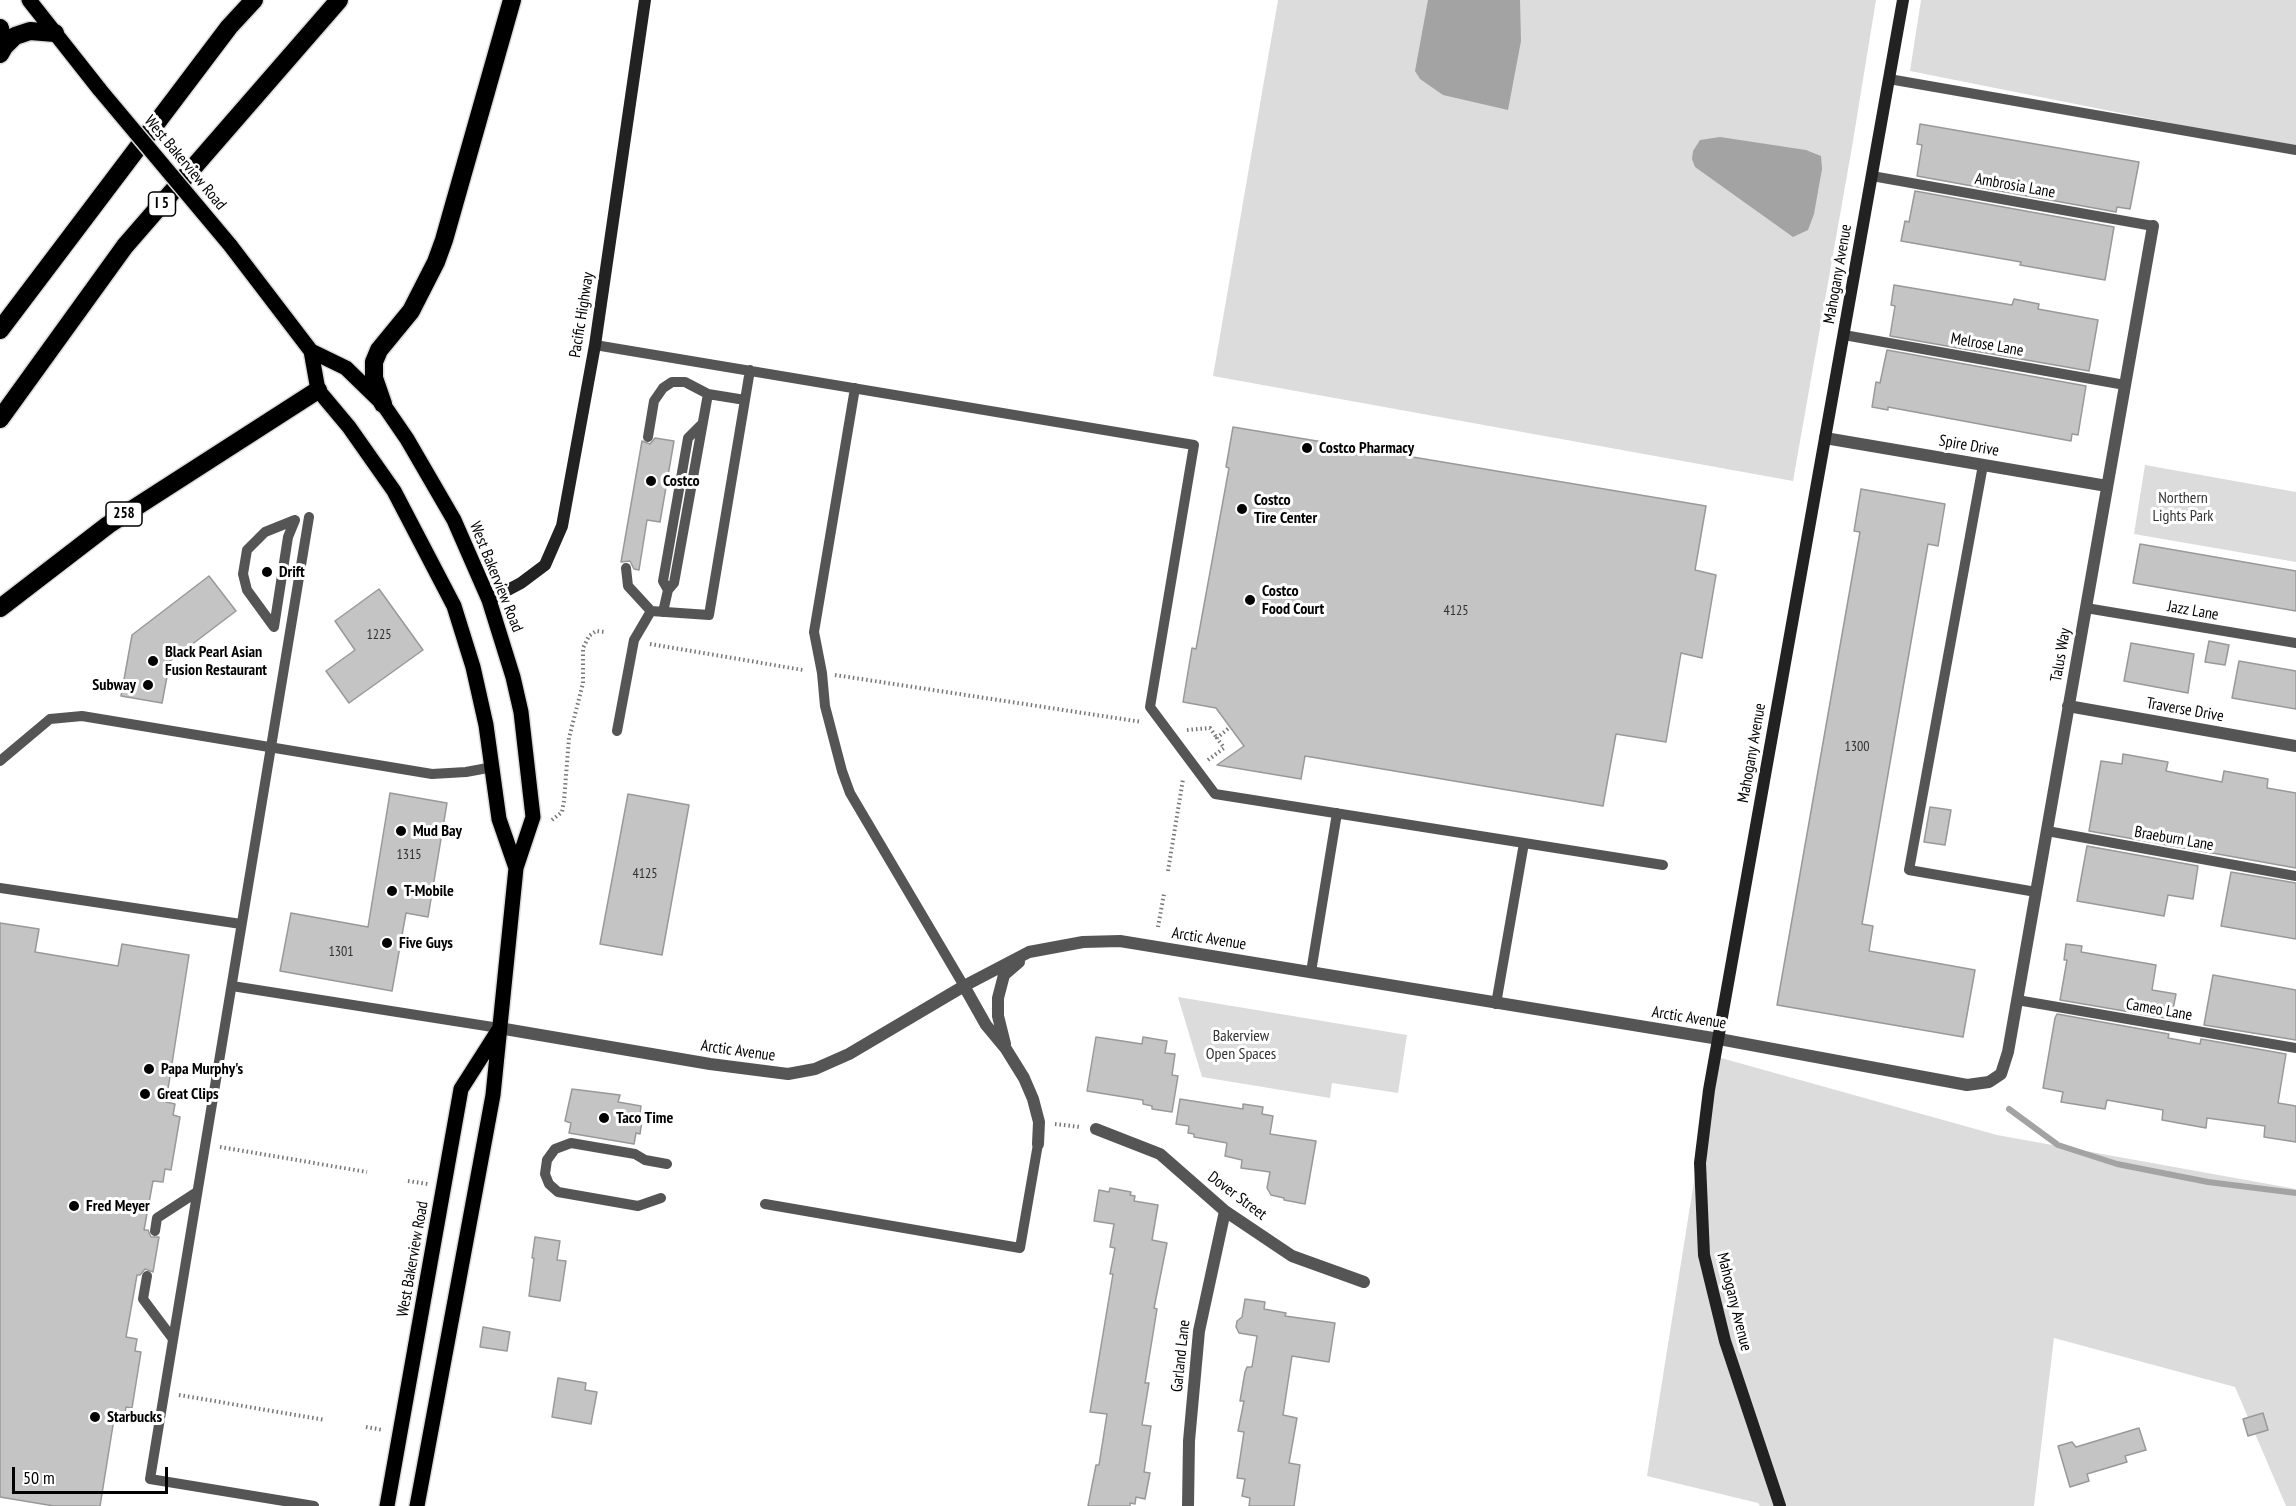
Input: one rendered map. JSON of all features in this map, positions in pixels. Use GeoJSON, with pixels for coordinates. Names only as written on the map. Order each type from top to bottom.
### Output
{"type":"FeatureCollection","features":[{"type":"Feature","properties":{"kind":"highway"},"geometry":{"type":"LineString","coordinates":[[0,330],[229,27],[254,0]]}},
{"type":"Feature","properties":{"kind":"highway","name":"I 5"},"geometry":{"type":"LineString","coordinates":[[0,419],[126,246],[339,0]]}},
{"type":"Feature","properties":{"kind":"highway"},"geometry":{"type":"LineString","coordinates":[[383,404],[374,378],[374,362],[379,350],[411,311],[436,262],[512,0]]}},
{"type":"Feature","properties":{"kind":"highway"},"geometry":{"type":"LineString","coordinates":[[0,28],[2,50]]}},
{"type":"Feature","properties":{"kind":"highway"},"geometry":{"type":"LineString","coordinates":[[2,50],[15,36],[30,31],[55,33]]}},
{"type":"Feature","properties":{"kind":"highway","name":"258"},"geometry":{"type":"LineString","coordinates":[[0,608],[108,525],[318,390]]}},
{"type":"Feature","properties":{"kind":"main road","name":"West Bakerview Road"},"geometry":{"type":"LineString","coordinates":[[29,0],[100,90],[230,245],[310,351],[318,390],[350,428],[394,491],[454,606],[473,667],[493,767],[500,819],[516,868]]}},
{"type":"Feature","properties":{"kind":"main road","name":"West Bakerview Road"},"geometry":{"type":"LineString","coordinates":[[310,351],[346,368],[383,404],[407,439],[454,520],[489,600],[513,677],[521,712],[533,817],[516,868],[493,1095],[417,1506]]}},
{"type":"Feature","properties":{"kind":"main road","name":"West Bakerview Road"},"geometry":{"type":"LineString","coordinates":[[387,1506],[461,1089],[499,1028]]}},
{"type":"Feature","properties":{"kind":"street","name":"Pacific Highway"},"geometry":{"type":"LineString","coordinates":[[489,600],[521,583],[545,565],[562,525],[595,345],[645,0]]}},
{"type":"Feature","properties":{"kind":"street","name":"Mahogany Avenue"},"geometry":{"type":"LineString","coordinates":[[1780,1506],[1725,1341],[1704,1255],[1700,1163],[1709,1090],[1903,0]]}},
{"type":"Feature","properties":{"kind":"street","name":"Talus Way"},"geometry":{"type":"LineString","coordinates":[[1989,1082],[2001,1074],[2008,1052],[2153,226]]}},
{"type":"Feature","properties":{"kind":"street","name":"Spire Drive"},"geometry":{"type":"LineString","coordinates":[[1825,438],[2107,486]]}},
{"type":"Feature","properties":{"kind":"street","name":"Traverse Drive"},"geometry":{"type":"LineString","coordinates":[[2068,706],[2296,746]]}},
{"type":"Feature","properties":{"kind":"street","name":"Arctic Avenue"},"geometry":{"type":"LineString","coordinates":[[499,1028],[710,1064],[789,1074],[815,1069],[849,1054],[964,986],[1029,952],[1083,942],[1120,941],[1719,1040],[1967,1085],[1989,1082]]}},
{"type":"Feature","properties":{"kind":"street"},"geometry":{"type":"LineString","coordinates":[[1005,1049],[998,1016],[998,998],[1004,975],[1029,952]]}},
{"type":"Feature","properties":{"kind":"street"},"geometry":{"type":"LineString","coordinates":[[964,986],[1029,1089],[1039,1122],[1038,1144]]}},
{"type":"Feature","properties":{"kind":"street","name":"Dover Street"},"geometry":{"type":"LineString","coordinates":[[1096,1129],[1160,1154],[1225,1211],[1292,1256],[1364,1282]]}},
{"type":"Feature","properties":{"kind":"street","name":"Garland Lane"},"geometry":{"type":"LineString","coordinates":[[1188,1506],[1190,1441],[1199,1331],[1225,1211]]}},
{"type":"Feature","properties":{"kind":"lane"},"geometry":{"type":"LineString","coordinates":[[1889,79],[2296,150]]}},
{"type":"Feature","properties":{"kind":"lane","name":"Ambrosia Lane"},"geometry":{"type":"LineString","coordinates":[[1872,176],[2153,226]]}},
{"type":"Feature","properties":{"kind":"lane","name":"Melrose Lane"},"geometry":{"type":"LineString","coordinates":[[1844,335],[2125,385]]}},
{"type":"Feature","properties":{"kind":"lane"},"geometry":{"type":"LineString","coordinates":[[595,345],[1194,445],[1150,706],[1215,794],[1663,865]]}},
{"type":"Feature","properties":{"kind":"lane"},"geometry":{"type":"LineString","coordinates":[[626,568],[628,586],[651,612],[709,615],[750,370]]}},
{"type":"Feature","properties":{"kind":"lane"},"geometry":{"type":"LineString","coordinates":[[648,436],[654,400],[663,388],[672,382],[685,382],[708,394],[745,400]]}},
{"type":"Feature","properties":{"kind":"lane"},"geometry":{"type":"LineString","coordinates":[[855,388],[814,632],[822,673],[825,706],[850,793],[964,986]]}},
{"type":"Feature","properties":{"kind":"lane"},"geometry":{"type":"LineString","coordinates":[[663,612],[668,590],[674,583],[708,394]]}},
{"type":"Feature","properties":{"kind":"lane"},"geometry":{"type":"LineString","coordinates":[[1983,465],[1909,870],[2036,892]]}},
{"type":"Feature","properties":{"kind":"lane"},"geometry":{"type":"LineString","coordinates":[[309,516],[150,1479],[314,1506]]}},
{"type":"Feature","properties":{"kind":"lane"},"geometry":{"type":"LineString","coordinates":[[295,520],[288,537],[274,627],[247,591],[243,574],[247,550],[265,532],[295,520]]}},
{"type":"Feature","properties":{"kind":"lane","name":"Jazz Lane"},"geometry":{"type":"LineString","coordinates":[[2086,608],[2296,643]]}},
{"type":"Feature","properties":{"kind":"lane"},"geometry":{"type":"LineString","coordinates":[[616,731],[634,640],[651,612]]}},
{"type":"Feature","properties":{"kind":"lane"},"geometry":{"type":"LineString","coordinates":[[0,761],[50,719],[82,716],[432,774],[466,772],[493,767]]}},
{"type":"Feature","properties":{"kind":"lane"},"geometry":{"type":"LineString","coordinates":[[1311,972],[1337,813]]}},
{"type":"Feature","properties":{"kind":"lane","name":"Braeburn Lane"},"geometry":{"type":"LineString","coordinates":[[2047,831],[2296,876]]}},
{"type":"Feature","properties":{"kind":"lane"},"geometry":{"type":"LineString","coordinates":[[1496,1004],[1524,843]]}},
{"type":"Feature","properties":{"kind":"lane"},"geometry":{"type":"LineString","coordinates":[[0,888],[241,924]]}},
{"type":"Feature","properties":{"kind":"lane","name":"Arctic Avenue"},"geometry":{"type":"LineString","coordinates":[[232,986],[499,1028]]}},
{"type":"Feature","properties":{"kind":"lane","name":"Cameo Lane"},"geometry":{"type":"LineString","coordinates":[[2017,1000],[2296,1048]]}},
{"type":"Feature","properties":{"kind":"lane"},"geometry":{"type":"LineString","coordinates":[[661,1198],[638,1206],[558,1192],[549,1184],[545,1174],[547,1160],[555,1149],[571,1143],[635,1154],[645,1160],[667,1164]]}},
{"type":"Feature","properties":{"kind":"lane"},"geometry":{"type":"LineString","coordinates":[[765,1204],[1020,1248],[1038,1144]]}},
{"type":"Feature","properties":{"kind":"lane"},"geometry":{"type":"LineString","coordinates":[[155,1231],[157,1218],[197,1192]]}},
{"type":"Feature","properties":{"kind":"lane"},"geometry":{"type":"LineString","coordinates":[[147,1276],[144,1299],[173,1339]]}},
{"type":"Feature","properties":{"kind":"path"},"geometry":{"type":"LineString","coordinates":[[552,820],[562,812],[564,801],[569,738],[583,683],[583,648],[589,636],[596,631],[604,632]]}},
{"type":"Feature","properties":{"kind":"path"},"geometry":{"type":"LineString","coordinates":[[649,644],[803,670]]}},
{"type":"Feature","properties":{"kind":"path"},"geometry":{"type":"LineString","coordinates":[[833,675],[1143,722]]}},
{"type":"Feature","properties":{"kind":"path"},"geometry":{"type":"LineString","coordinates":[[1217,738],[1230,727]]}},
{"type":"Feature","properties":{"kind":"path"},"geometry":{"type":"LineString","coordinates":[[1187,730],[1209,728],[1224,748],[1207,761]]}},
{"type":"Feature","properties":{"kind":"path"},"geometry":{"type":"LineString","coordinates":[[1168,871],[1183,779]]}},
{"type":"Feature","properties":{"kind":"path"},"geometry":{"type":"LineString","coordinates":[[1158,927],[1164,894]]}},
{"type":"Feature","properties":{"kind":"path"},"geometry":{"type":"LineString","coordinates":[[1039,1122],[1096,1129]]}},
{"type":"Feature","properties":{"kind":"path"},"geometry":{"type":"LineString","coordinates":[[213,1146],[367,1172]]}},
{"type":"Feature","properties":{"kind":"path"},"geometry":{"type":"LineString","coordinates":[[408,1181],[428,1184]]}},
{"type":"Feature","properties":{"kind":"path"},"geometry":{"type":"LineString","coordinates":[[169,1394],[325,1420]]}},
{"type":"Feature","properties":{"kind":"path"},"geometry":{"type":"LineString","coordinates":[[366,1427],[384,1430]]}},
{"type":"Feature","properties":{"kind":"green space"},"geometry":{"type":"Polygon","coordinates":[[[1278,0],[1876,0],[1793,481],[1213,376],[1278,0]]]}},
{"type":"Feature","properties":{"kind":"green space"},"geometry":{"type":"Polygon","coordinates":[[[1921,0],[2296,0],[2296,148],[1910,71],[1921,0]]]}},
{"type":"Feature","properties":{"kind":"green space","name":"Northern Lights Park"},"geometry":{"type":"Polygon","coordinates":[[[2145,465],[2296,492],[2296,562],[2134,534],[2145,465]]]}},
{"type":"Feature","properties":{"kind":"green space","name":"Bakerview Open Spaces"},"geometry":{"type":"Polygon","coordinates":[[[1178,997],[1407,1035],[1398,1093],[1332,1083],[1330,1098],[1202,1077],[1178,997]]]}},
{"type":"Feature","properties":{"kind":"green space"},"geometry":{"type":"Polygon","coordinates":[[[1714,1056],[1997,1135],[2296,1189],[2296,1506],[2286,1506],[2235,1387],[2054,1338],[2034,1506],[1760,1506],[1758,1503],[1647,1476],[1714,1056]]]}},
{"type":"Feature","properties":{"kind":"shaded area"},"geometry":{"type":"Polygon","coordinates":[[[1428,0],[1520,0],[1521,41],[1508,110],[1443,95],[1420,79],[1415,71],[1428,0]]]}},
{"type":"Feature","properties":{"kind":"shaded area"},"geometry":{"type":"Polygon","coordinates":[[[1720,137],[1806,150],[1821,156],[1822,169],[1814,214],[1808,230],[1793,237],[1695,167],[1692,159],[1693,151],[1700,140],[1720,137]]]}},
{"type":"Feature","properties":{"kind":"building"},"geometry":{"type":"Polygon","coordinates":[[[1920,124],[2139,162],[2130,209],[2117,207],[2116,212],[1917,176],[1922,145],[1917,144],[1920,124]]]}},
{"type":"Feature","properties":{"kind":"building"},"geometry":{"type":"Polygon","coordinates":[[[1915,191],[2114,227],[2105,280],[2020,265],[2021,262],[1901,241],[1905,221],[1909,222],[1915,191]]]}},
{"type":"Feature","properties":{"kind":"building"},"geometry":{"type":"Polygon","coordinates":[[[1894,285],[2012,305],[2014,299],[2039,304],[2038,309],[2098,320],[2089,371],[1890,336],[1895,306],[1891,305],[1894,285]]]}},
{"type":"Feature","properties":{"kind":"building"},"geometry":{"type":"Polygon","coordinates":[[[1887,350],[2086,386],[2078,435],[2072,434],[2071,441],[1888,407],[1888,410],[1872,407],[1876,382],[1880,383],[1887,350]]]}},
{"type":"Feature","properties":{"kind":"building"},"geometry":{"type":"Polygon","coordinates":[[[1233,427],[1706,506],[1695,570],[1716,575],[1702,658],[1681,653],[1666,742],[1616,734],[1603,806],[1305,756],[1301,779],[1217,765],[1244,746],[1216,708],[1183,702],[1192,648],[1196,649],[1229,468],[1226,467],[1233,427]]]}},
{"type":"Feature","properties":{"kind":"building","name":"Costco"},"geometry":{"type":"Polygon","coordinates":[[[655,438],[674,441],[660,522],[647,520],[639,570],[634,569],[630,561],[621,562],[642,441],[650,444],[655,438]]]}},
{"type":"Feature","properties":{"kind":"building"},"geometry":{"type":"Polygon","coordinates":[[[1861,489],[1945,504],[1938,546],[1928,544],[1862,924],[1873,926],[1869,951],[1975,970],[1963,1037],[1777,1005],[1860,532],[1854,531],[1861,489]]]}},
{"type":"Feature","properties":{"kind":"building"},"geometry":{"type":"Polygon","coordinates":[[[2140,544],[2296,571],[2296,611],[2133,583],[2140,544]]]}},
{"type":"Feature","properties":{"kind":"building"},"geometry":{"type":"Polygon","coordinates":[[[209,576],[236,611],[170,661],[162,703],[121,696],[132,635],[209,576]]]}},
{"type":"Feature","properties":{"kind":"building"},"geometry":{"type":"Polygon","coordinates":[[[379,589],[423,650],[349,703],[326,671],[355,650],[335,621],[379,589]]]}},
{"type":"Feature","properties":{"kind":"building"},"geometry":{"type":"Polygon","coordinates":[[[2209,641],[2229,645],[2225,665],[2205,662],[2209,641]]]}},
{"type":"Feature","properties":{"kind":"building"},"geometry":{"type":"Polygon","coordinates":[[[2131,643],[2194,654],[2188,693],[2124,681],[2131,643]]]}},
{"type":"Feature","properties":{"kind":"building"},"geometry":{"type":"Polygon","coordinates":[[[2239,661],[2296,671],[2296,709],[2232,698],[2239,661]]]}},
{"type":"Feature","properties":{"kind":"building"},"geometry":{"type":"Polygon","coordinates":[[[2123,754],[2168,762],[2166,771],[2222,782],[2224,771],[2268,779],[2267,788],[2296,793],[2296,868],[2089,831],[2101,761],[2122,764],[2123,754]]]}},
{"type":"Feature","properties":{"kind":"building"},"geometry":{"type":"Polygon","coordinates":[[[390,793],[447,803],[428,917],[406,913],[392,991],[280,971],[291,913],[368,927],[390,793]]]}},
{"type":"Feature","properties":{"kind":"building"},"geometry":{"type":"Polygon","coordinates":[[[628,794],[689,805],[662,955],[600,944],[628,794]]]}},
{"type":"Feature","properties":{"kind":"building"},"geometry":{"type":"Polygon","coordinates":[[[1930,807],[1951,810],[1945,845],[1924,842],[1930,807]]]}},
{"type":"Feature","properties":{"kind":"building"},"geometry":{"type":"Polygon","coordinates":[[[2087,846],[2198,866],[2193,899],[2168,895],[2164,916],[2077,901],[2087,846]]]}},
{"type":"Feature","properties":{"kind":"building"},"geometry":{"type":"Polygon","coordinates":[[[2231,872],[2296,883],[2296,939],[2221,926],[2231,872]]]}},
{"type":"Feature","properties":{"kind":"building","name":"Fred Meyer"},"geometry":{"type":"Polygon","coordinates":[[[0,923],[39,929],[35,952],[118,966],[122,944],[189,955],[166,1102],[175,1104],[173,1115],[180,1117],[171,1170],[165,1169],[163,1182],[153,1181],[144,1230],[148,1230],[151,1237],[159,1237],[153,1272],[145,1269],[137,1275],[126,1337],[137,1339],[135,1351],[141,1352],[132,1408],[126,1407],[124,1420],[114,1419],[100,1506],[54,1506],[0,1497],[0,923]]]}},
{"type":"Feature","properties":{"kind":"building"},"geometry":{"type":"Polygon","coordinates":[[[2066,944],[2082,946],[2081,952],[2156,965],[2152,990],[2176,994],[2171,1019],[2060,1000],[2067,960],[2064,960],[2066,944]]]}},
{"type":"Feature","properties":{"kind":"building"},"geometry":{"type":"Polygon","coordinates":[[[2213,975],[2296,990],[2296,1040],[2204,1025],[2213,975]]]}},
{"type":"Feature","properties":{"kind":"building"},"geometry":{"type":"Polygon","coordinates":[[[2057,1014],[2169,1034],[2168,1038],[2200,1044],[2201,1039],[2286,1054],[2278,1103],[2296,1106],[2296,1142],[2264,1137],[2265,1126],[2207,1118],[2206,1128],[2162,1120],[2163,1110],[2107,1100],[2105,1109],[2061,1102],[2063,1092],[2043,1088],[2057,1014]]]}},
{"type":"Feature","properties":{"kind":"building"},"geometry":{"type":"Polygon","coordinates":[[[1096,1037],[1142,1044],[1143,1037],[1167,1041],[1165,1053],[1175,1054],[1172,1075],[1178,1076],[1172,1112],[1152,1109],[1152,1106],[1143,1104],[1143,1100],[1087,1091],[1096,1037]]]}},
{"type":"Feature","properties":{"kind":"building","name":"Taco Time"},"geometry":{"type":"Polygon","coordinates":[[[572,1089],[620,1095],[618,1102],[641,1106],[640,1114],[643,1114],[640,1134],[636,1133],[634,1144],[569,1133],[571,1123],[565,1121],[572,1089]]]}},
{"type":"Feature","properties":{"kind":"building"},"geometry":{"type":"Polygon","coordinates":[[[1180,1099],[1243,1109],[1243,1104],[1263,1107],[1262,1114],[1273,1116],[1270,1134],[1316,1141],[1305,1204],[1271,1195],[1267,1188],[1270,1172],[1241,1168],[1242,1160],[1225,1156],[1227,1143],[1194,1137],[1194,1134],[1188,1133],[1189,1126],[1176,1124],[1180,1099]]]}},
{"type":"Feature","properties":{"kind":"building"},"geometry":{"type":"Polygon","coordinates":[[[1110,1188],[1131,1192],[1130,1195],[1135,1196],[1134,1201],[1158,1205],[1152,1240],[1167,1243],[1154,1308],[1157,1309],[1145,1383],[1149,1383],[1142,1425],[1151,1426],[1144,1472],[1150,1473],[1145,1499],[1136,1497],[1135,1504],[1130,1503],[1130,1506],[1088,1506],[1096,1465],[1099,1465],[1107,1414],[1090,1412],[1113,1274],[1110,1274],[1115,1248],[1110,1247],[1114,1224],[1094,1221],[1099,1190],[1109,1192],[1110,1188]]]}},
{"type":"Feature","properties":{"kind":"building"},"geometry":{"type":"Polygon","coordinates":[[[535,1237],[560,1241],[557,1260],[566,1261],[560,1301],[529,1296],[535,1237]]]}},
{"type":"Feature","properties":{"kind":"building"},"geometry":{"type":"Polygon","coordinates":[[[1245,1299],[1265,1302],[1264,1309],[1286,1313],[1285,1316],[1335,1323],[1329,1362],[1292,1356],[1283,1415],[1297,1418],[1289,1463],[1300,1465],[1294,1506],[1249,1506],[1250,1498],[1242,1496],[1245,1479],[1237,1478],[1244,1432],[1238,1431],[1244,1401],[1240,1401],[1245,1372],[1247,1367],[1252,1367],[1257,1336],[1239,1333],[1236,1327],[1237,1321],[1242,1317],[1245,1299]]]}},
{"type":"Feature","properties":{"kind":"building"},"geometry":{"type":"Polygon","coordinates":[[[483,1327],[510,1332],[507,1351],[480,1347],[483,1327]]]}},
{"type":"Feature","properties":{"kind":"building"},"geometry":{"type":"Polygon","coordinates":[[[558,1378],[586,1383],[585,1390],[597,1392],[591,1424],[552,1417],[558,1378]]]}},
{"type":"Feature","properties":{"kind":"building"},"geometry":{"type":"Polygon","coordinates":[[[2263,1413],[2268,1430],[2248,1436],[2243,1419],[2263,1413]]]}},
{"type":"Feature","properties":{"kind":"building"},"geometry":{"type":"Polygon","coordinates":[[[2139,1428],[2146,1450],[2125,1456],[2127,1462],[2087,1474],[2089,1481],[2070,1487],[2058,1446],[2072,1442],[2076,1447],[2139,1428]]]}},
{"type":"Feature","properties":{"kind":"waterway"},"geometry":{"type":"LineString","coordinates":[[2009,1109],[2058,1145],[2117,1164],[2208,1182],[2296,1193]]}},
{"type":"Feature","properties":{"kind":"place","name":"Costco Pharmacy"},"geometry":{"type":"Point","coordinates":[1307,448]}},
{"type":"Feature","properties":{"kind":"place","name":"Costco"},"geometry":{"type":"Point","coordinates":[651,481]}},
{"type":"Feature","properties":{"kind":"place","name":"Costco Tire Center"},"geometry":{"type":"Point","coordinates":[1242,509]}},
{"type":"Feature","properties":{"kind":"place","name":"Drift"},"geometry":{"type":"Point","coordinates":[267,572]}},
{"type":"Feature","properties":{"kind":"place","name":"Costco Food Court"},"geometry":{"type":"Point","coordinates":[1250,600]}},
{"type":"Feature","properties":{"kind":"place","name":"Black Pearl Asian Fusion Restaurant"},"geometry":{"type":"Point","coordinates":[153,661]}},
{"type":"Feature","properties":{"kind":"place","name":"Subway"},"geometry":{"type":"Point","coordinates":[148,685]}},
{"type":"Feature","properties":{"kind":"place","name":"Mud Bay"},"geometry":{"type":"Point","coordinates":[401,831]}},
{"type":"Feature","properties":{"kind":"place","name":"T-Mobile"},"geometry":{"type":"Point","coordinates":[392,891]}},
{"type":"Feature","properties":{"kind":"place","name":"Five Guys"},"geometry":{"type":"Point","coordinates":[387,943]}},
{"type":"Feature","properties":{"kind":"place","name":"Papa Murphy's"},"geometry":{"type":"Point","coordinates":[149,1069]}},
{"type":"Feature","properties":{"kind":"place","name":"Great Clips"},"geometry":{"type":"Point","coordinates":[145,1094]}},
{"type":"Feature","properties":{"kind":"place","name":"Taco Time"},"geometry":{"type":"Point","coordinates":[604,1118]}},
{"type":"Feature","properties":{"kind":"place","name":"Fred Meyer"},"geometry":{"type":"Point","coordinates":[74,1206]}},
{"type":"Feature","properties":{"kind":"place","name":"Starbucks"},"geometry":{"type":"Point","coordinates":[95,1417]}}]}
